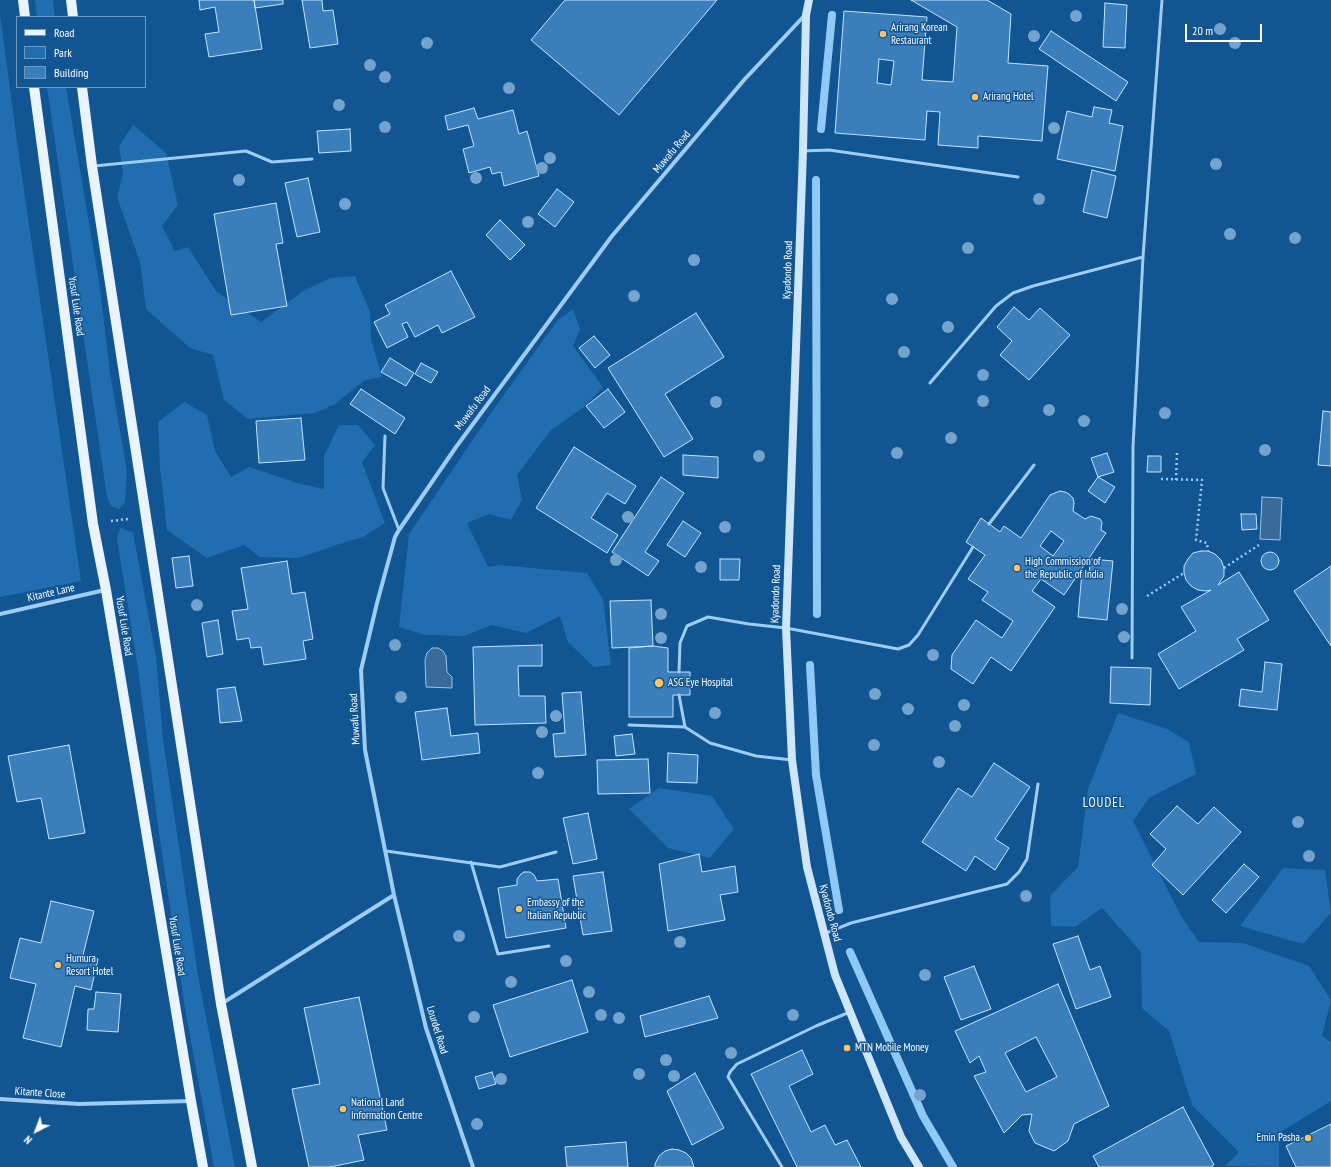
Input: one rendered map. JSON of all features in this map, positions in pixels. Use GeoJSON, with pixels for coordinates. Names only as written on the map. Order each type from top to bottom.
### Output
{"type":"FeatureCollection","features":[{"type":"Feature","properties":{"kind":"main road"},"geometry":{"type":"LineString","coordinates":[[22,0],[25,16]]}},
{"type":"Feature","properties":{"kind":"main road"},"geometry":{"type":"LineString","coordinates":[[71,0],[73,16]]}},
{"type":"Feature","properties":{"kind":"main road","name":"Kyadondo Road"},"geometry":{"type":"LineString","coordinates":[[809,0],[806,15],[803,151],[786,628],[792,760],[807,867],[835,975],[901,1137],[919,1167]]}},
{"type":"Feature","properties":{"kind":"main road","name":"Yusuf Lule Road"},"geometry":{"type":"LineString","coordinates":[[34,88],[93,524],[106,590],[190,1101],[204,1167]]}},
{"type":"Feature","properties":{"kind":"main road"},"geometry":{"type":"LineString","coordinates":[[82,88],[92,166],[220,1004],[252,1167]]}},
{"type":"Feature","properties":{"kind":"street","name":"Muwafu Road"},"geometry":{"type":"LineString","coordinates":[[394,895],[366,750],[361,670],[395,537],[456,447],[612,236],[744,80],[770,51],[806,15]]}},
{"type":"Feature","properties":{"kind":"street","name":"Kitante Lane"},"geometry":{"type":"LineString","coordinates":[[0,614],[106,590]]}},
{"type":"Feature","properties":{"kind":"street"},"geometry":{"type":"LineString","coordinates":[[220,1004],[394,895]]}},
{"type":"Feature","properties":{"kind":"street","name":"Lourdel Road"},"geometry":{"type":"LineString","coordinates":[[394,895],[426,1028],[473,1167]]}},
{"type":"Feature","properties":{"kind":"street","name":"Kitante Close"},"geometry":{"type":"LineString","coordinates":[[0,1099],[79,1104],[190,1101]]}},
{"type":"Feature","properties":{"kind":"lane"},"geometry":{"type":"LineString","coordinates":[[1132,658],[1133,447],[1143,257],[1162,0]]}},
{"type":"Feature","properties":{"kind":"lane"},"geometry":{"type":"LineString","coordinates":[[803,151],[828,150],[1018,177]]}},
{"type":"Feature","properties":{"kind":"lane"},"geometry":{"type":"LineString","coordinates":[[92,166],[246,151],[272,162],[312,158]]}},
{"type":"Feature","properties":{"kind":"lane"},"geometry":{"type":"LineString","coordinates":[[930,383],[996,306],[1013,293],[1033,286],[1143,257]]}},
{"type":"Feature","properties":{"kind":"lane"},"geometry":{"type":"LineString","coordinates":[[385,436],[383,488],[399,530]]}},
{"type":"Feature","properties":{"kind":"lane"},"geometry":{"type":"LineString","coordinates":[[989,524],[1034,465]]}},
{"type":"Feature","properties":{"kind":"lane"},"geometry":{"type":"LineString","coordinates":[[679,672],[680,643],[687,626],[708,617],[749,624],[786,628],[898,649],[909,645],[918,635],[973,547]]}},
{"type":"Feature","properties":{"kind":"lane"},"geometry":{"type":"LineString","coordinates":[[679,695],[685,727]]}},
{"type":"Feature","properties":{"kind":"lane"},"geometry":{"type":"LineString","coordinates":[[629,725],[685,727],[710,743],[756,756],[792,760]]}},
{"type":"Feature","properties":{"kind":"lane"},"geometry":{"type":"LineString","coordinates":[[824,934],[851,923],[1007,884],[1019,872],[1027,859],[1038,784]]}},
{"type":"Feature","properties":{"kind":"lane"},"geometry":{"type":"LineString","coordinates":[[386,850],[500,867],[556,852]]}},
{"type":"Feature","properties":{"kind":"lane"},"geometry":{"type":"LineString","coordinates":[[471,862],[498,954],[549,946]]}},
{"type":"Feature","properties":{"kind":"lane"},"geometry":{"type":"LineString","coordinates":[[782,1167],[728,1077],[730,1072],[737,1064],[816,1026],[850,1012]]}},
{"type":"Feature","properties":{"kind":"path"},"geometry":{"type":"LineString","coordinates":[[1176,480],[1177,452]]}},
{"type":"Feature","properties":{"kind":"path"},"geometry":{"type":"LineString","coordinates":[[1161,479],[1202,480],[1196,540],[1207,543],[1208,551]]}},
{"type":"Feature","properties":{"kind":"path"},"geometry":{"type":"LineString","coordinates":[[93,524],[146,516]]}},
{"type":"Feature","properties":{"kind":"path"},"geometry":{"type":"LineString","coordinates":[[1224,568],[1259,545]]}},
{"type":"Feature","properties":{"kind":"path"},"geometry":{"type":"LineString","coordinates":[[1133,605],[1184,573]]}},
{"type":"Feature","properties":{"kind":"green space"},"geometry":{"type":"Polygon","coordinates":[[[35,0],[53,0],[55,16],[37,16],[35,0]]]}},
{"type":"Feature","properties":{"kind":"green space"},"geometry":{"type":"Polygon","coordinates":[[[0,14],[19,156],[81,581],[0,597],[0,14]]]}},
{"type":"Feature","properties":{"kind":"green space"},"geometry":{"type":"Polygon","coordinates":[[[47,88],[66,88],[100,288],[110,373],[127,471],[125,502],[119,509],[111,506],[107,497],[47,88]]]}},
{"type":"Feature","properties":{"kind":"green space"},"geometry":{"type":"Polygon","coordinates":[[[133,125],[166,153],[178,205],[162,226],[175,251],[188,247],[216,291],[261,322],[303,291],[330,278],[355,276],[370,312],[371,339],[382,377],[365,380],[335,404],[315,413],[248,419],[224,400],[213,355],[190,348],[146,309],[140,262],[117,197],[123,173],[119,146],[133,125]]]}},
{"type":"Feature","properties":{"kind":"green space"},"geometry":{"type":"Polygon","coordinates":[[[573,309],[580,329],[573,346],[603,387],[584,407],[551,430],[517,475],[522,500],[511,520],[489,514],[467,523],[488,567],[499,565],[587,573],[603,599],[611,665],[594,667],[568,642],[560,616],[526,633],[492,625],[464,636],[425,635],[399,627],[409,534],[493,410],[557,321],[573,309]]]}},
{"type":"Feature","properties":{"kind":"green space"},"geometry":{"type":"Polygon","coordinates":[[[184,402],[207,415],[215,451],[231,477],[249,467],[301,484],[324,489],[324,456],[339,425],[358,425],[375,445],[362,462],[385,523],[363,537],[299,558],[260,557],[244,545],[207,558],[167,530],[160,468],[158,422],[184,402]]]}},
{"type":"Feature","properties":{"kind":"green space"},"geometry":{"type":"Polygon","coordinates":[[[120,528],[133,532],[156,657],[163,739],[198,976],[235,1167],[214,1167],[185,1009],[159,833],[138,669],[117,539],[120,528]]]}},
{"type":"Feature","properties":{"kind":"green space"},"geometry":{"type":"Polygon","coordinates":[[[1118,713],[1167,729],[1189,742],[1196,774],[1149,798],[1133,821],[1181,916],[1199,942],[1243,943],[1309,966],[1331,1000],[1322,1036],[1331,1042],[1331,1101],[1279,1133],[1279,1167],[1225,1166],[1239,1152],[1192,1105],[1169,1031],[1142,1008],[1141,952],[1102,908],[1075,927],[1051,926],[1050,896],[1078,867],[1088,789],[1118,713]]]}},
{"type":"Feature","properties":{"kind":"green space"},"geometry":{"type":"Polygon","coordinates":[[[659,788],[712,796],[734,829],[710,858],[668,848],[629,809],[659,788]]]}},
{"type":"Feature","properties":{"kind":"green space"},"geometry":{"type":"Polygon","coordinates":[[[1283,868],[1325,870],[1331,913],[1303,944],[1240,926],[1283,868]]]}},
{"type":"Feature","properties":{"kind":"shaded area"},"geometry":{"type":"Polygon","coordinates":[[[1262,497],[1282,498],[1280,540],[1260,539],[1262,497]]]}},
{"type":"Feature","properties":{"kind":"shaded area"},"geometry":{"type":"Polygon","coordinates":[[[432,648],[438,648],[443,651],[446,656],[447,672],[452,677],[452,688],[426,687],[425,660],[427,653],[432,648]]]}},
{"type":"Feature","properties":{"kind":"building"},"geometry":{"type":"Polygon","coordinates":[[[199,0],[254,0],[262,49],[209,57],[205,34],[219,32],[215,7],[200,10],[199,0]]]}},
{"type":"Feature","properties":{"kind":"building"},"geometry":{"type":"Polygon","coordinates":[[[254,0],[283,0],[283,4],[255,8],[254,0]]]}},
{"type":"Feature","properties":{"kind":"building"},"geometry":{"type":"Polygon","coordinates":[[[302,0],[322,0],[323,11],[333,10],[338,44],[310,48],[302,0]]]}},
{"type":"Feature","properties":{"kind":"building"},"geometry":{"type":"Polygon","coordinates":[[[565,0],[717,0],[619,115],[531,40],[565,0]]]}},
{"type":"Feature","properties":{"kind":"building"},"geometry":{"type":"Polygon","coordinates":[[[911,0],[987,0],[1011,14],[1008,63],[1048,66],[1042,141],[978,136],[978,148],[938,145],[940,112],[927,111],[925,140],[835,133],[844,11],[927,17],[922,80],[953,82],[957,27],[911,0]],[[879,59],[877,83],[891,85],[894,61],[879,59]]]}},
{"type":"Feature","properties":{"kind":"building"},"geometry":{"type":"Polygon","coordinates":[[[1105,3],[1127,5],[1125,48],[1103,47],[1105,3]]]}},
{"type":"Feature","properties":{"kind":"building"},"geometry":{"type":"Polygon","coordinates":[[[1051,31],[1128,82],[1116,101],[1039,49],[1051,31]]]}},
{"type":"Feature","properties":{"kind":"building"},"geometry":{"type":"Polygon","coordinates":[[[1094,107],[1112,110],[1109,123],[1123,126],[1115,171],[1057,159],[1067,111],[1092,117],[1094,107]]]}},
{"type":"Feature","properties":{"kind":"building"},"geometry":{"type":"Polygon","coordinates":[[[474,108],[478,119],[513,110],[519,134],[527,131],[539,176],[504,186],[501,172],[492,174],[490,167],[469,173],[463,149],[474,146],[468,125],[448,130],[445,116],[474,108]]]}},
{"type":"Feature","properties":{"kind":"building"},"geometry":{"type":"Polygon","coordinates":[[[350,129],[351,151],[319,153],[317,131],[350,129]]]}},
{"type":"Feature","properties":{"kind":"building"},"geometry":{"type":"Polygon","coordinates":[[[1092,170],[1116,176],[1107,218],[1083,212],[1092,170]]]}},
{"type":"Feature","properties":{"kind":"building"},"geometry":{"type":"Polygon","coordinates":[[[308,178],[320,232],[297,237],[285,183],[308,178]]]}},
{"type":"Feature","properties":{"kind":"building"},"geometry":{"type":"Polygon","coordinates":[[[557,189],[574,202],[555,227],[538,214],[557,189]]]}},
{"type":"Feature","properties":{"kind":"building"},"geometry":{"type":"Polygon","coordinates":[[[276,203],[283,243],[276,244],[287,306],[231,315],[214,214],[276,203]]]}},
{"type":"Feature","properties":{"kind":"building"},"geometry":{"type":"Polygon","coordinates":[[[500,220],[525,245],[510,260],[486,235],[500,220]]]}},
{"type":"Feature","properties":{"kind":"building"},"geometry":{"type":"Polygon","coordinates":[[[451,271],[475,317],[442,333],[438,325],[415,337],[407,322],[402,324],[408,337],[387,348],[374,322],[390,314],[385,305],[451,271]]]}},
{"type":"Feature","properties":{"kind":"building"},"geometry":{"type":"Polygon","coordinates":[[[1014,307],[1029,320],[1040,308],[1070,335],[1029,380],[1000,355],[1012,341],[997,327],[1014,307]]]}},
{"type":"Feature","properties":{"kind":"building"},"geometry":{"type":"Polygon","coordinates":[[[696,313],[724,357],[665,394],[693,439],[664,457],[608,368],[696,313]]]}},
{"type":"Feature","properties":{"kind":"building"},"geometry":{"type":"Polygon","coordinates":[[[594,336],[610,355],[595,368],[579,348],[594,336]]]}},
{"type":"Feature","properties":{"kind":"building"},"geometry":{"type":"Polygon","coordinates":[[[390,358],[414,373],[406,386],[381,372],[390,358]]]}},
{"type":"Feature","properties":{"kind":"building"},"geometry":{"type":"Polygon","coordinates":[[[421,363],[438,372],[431,383],[415,374],[421,363]]]}},
{"type":"Feature","properties":{"kind":"building"},"geometry":{"type":"Polygon","coordinates":[[[361,389],[405,418],[395,434],[350,404],[361,389]]]}},
{"type":"Feature","properties":{"kind":"building"},"geometry":{"type":"Polygon","coordinates":[[[608,389],[625,412],[604,428],[586,406],[608,389]]]}},
{"type":"Feature","properties":{"kind":"building"},"geometry":{"type":"Polygon","coordinates":[[[1323,411],[1331,412],[1331,466],[1318,465],[1323,411]]]}},
{"type":"Feature","properties":{"kind":"building"},"geometry":{"type":"Polygon","coordinates":[[[301,418],[305,460],[259,463],[256,421],[301,418]]]}},
{"type":"Feature","properties":{"kind":"building"},"geometry":{"type":"Polygon","coordinates":[[[574,447],[636,486],[625,504],[607,493],[591,518],[618,535],[607,553],[536,508],[574,447]]]}},
{"type":"Feature","properties":{"kind":"building"},"geometry":{"type":"Polygon","coordinates":[[[1107,453],[1114,472],[1098,477],[1091,458],[1107,453]]]}},
{"type":"Feature","properties":{"kind":"building"},"geometry":{"type":"Polygon","coordinates":[[[683,455],[718,457],[718,478],[683,475],[683,455]]]}},
{"type":"Feature","properties":{"kind":"building"},"geometry":{"type":"Polygon","coordinates":[[[1148,456],[1161,456],[1161,472],[1147,472],[1148,456]]]}},
{"type":"Feature","properties":{"kind":"building"},"geometry":{"type":"Polygon","coordinates":[[[661,477],[684,493],[645,552],[659,561],[648,576],[612,552],[661,477]]]}},
{"type":"Feature","properties":{"kind":"building"},"geometry":{"type":"Polygon","coordinates":[[[1098,477],[1115,487],[1105,503],[1088,491],[1098,477]]]}},
{"type":"Feature","properties":{"kind":"building"},"geometry":{"type":"Polygon","coordinates":[[[1060,491],[1069,494],[1073,498],[1073,511],[1085,519],[1091,516],[1100,519],[1102,522],[1101,530],[1106,533],[1064,595],[1041,579],[1032,591],[1055,607],[1011,671],[991,657],[973,684],[951,669],[952,655],[976,620],[1002,638],[1013,621],[982,600],[988,592],[968,579],[985,555],[966,542],[981,518],[1000,532],[1004,526],[1021,538],[1050,495],[1060,491]],[[1051,531],[1040,546],[1053,556],[1064,541],[1051,531]]]}},
{"type":"Feature","properties":{"kind":"building"},"geometry":{"type":"Polygon","coordinates":[[[1241,514],[1256,514],[1257,529],[1242,530],[1241,514]]]}},
{"type":"Feature","properties":{"kind":"building"},"geometry":{"type":"Polygon","coordinates":[[[683,521],[701,533],[685,557],[667,545],[683,521]]]}},
{"type":"Feature","properties":{"kind":"building"},"geometry":{"type":"Polygon","coordinates":[[[1208,551],[1215,554],[1221,560],[1224,568],[1224,576],[1218,585],[1239,572],[1269,620],[1237,639],[1244,650],[1179,689],[1158,654],[1196,631],[1181,607],[1211,590],[1198,590],[1191,586],[1186,580],[1184,573],[1184,566],[1188,559],[1193,553],[1208,551]]]}},
{"type":"Feature","properties":{"kind":"building"},"geometry":{"type":"Polygon","coordinates":[[[1270,552],[1276,555],[1279,561],[1276,567],[1270,570],[1264,567],[1261,561],[1264,555],[1270,552]]]}},
{"type":"Feature","properties":{"kind":"building"},"geometry":{"type":"Polygon","coordinates":[[[189,556],[193,586],[176,588],[172,558],[189,556]]]}},
{"type":"Feature","properties":{"kind":"building"},"geometry":{"type":"Polygon","coordinates":[[[720,559],[740,559],[739,580],[720,580],[720,559]]]}},
{"type":"Feature","properties":{"kind":"building"},"geometry":{"type":"Polygon","coordinates":[[[1091,559],[1113,561],[1107,620],[1078,617],[1082,572],[1089,573],[1091,559]]]}},
{"type":"Feature","properties":{"kind":"building"},"geometry":{"type":"Polygon","coordinates":[[[287,561],[292,594],[305,592],[313,639],[303,641],[306,659],[264,665],[261,647],[251,648],[249,638],[237,640],[232,611],[248,609],[241,568],[287,561]]]}},
{"type":"Feature","properties":{"kind":"building"},"geometry":{"type":"Polygon","coordinates":[[[1331,566],[1331,646],[1294,591],[1331,566]]]}},
{"type":"Feature","properties":{"kind":"building"},"geometry":{"type":"Polygon","coordinates":[[[651,600],[653,646],[612,648],[610,601],[651,600]]]}},
{"type":"Feature","properties":{"kind":"building"},"geometry":{"type":"Polygon","coordinates":[[[218,620],[223,654],[207,657],[202,623],[218,620]]]}},
{"type":"Feature","properties":{"kind":"building"},"geometry":{"type":"Polygon","coordinates":[[[542,645],[542,666],[518,666],[519,696],[545,696],[546,723],[475,725],[473,647],[542,645]]]}},
{"type":"Feature","properties":{"kind":"building","name":"ASG Eye Hospital"},"geometry":{"type":"Polygon","coordinates":[[[653,646],[668,648],[668,672],[690,672],[690,695],[673,695],[673,717],[629,717],[629,648],[653,646]]]}},
{"type":"Feature","properties":{"kind":"building"},"geometry":{"type":"Polygon","coordinates":[[[1265,662],[1282,664],[1277,710],[1239,706],[1241,689],[1262,692],[1265,662]]]}},
{"type":"Feature","properties":{"kind":"building"},"geometry":{"type":"Polygon","coordinates":[[[1111,667],[1151,668],[1150,705],[1110,703],[1111,667]]]}},
{"type":"Feature","properties":{"kind":"building"},"geometry":{"type":"Polygon","coordinates":[[[235,687],[242,721],[220,723],[217,689],[235,687]]]}},
{"type":"Feature","properties":{"kind":"building"},"geometry":{"type":"Polygon","coordinates":[[[581,692],[586,755],[555,757],[553,734],[565,733],[562,693],[581,692]]]}},
{"type":"Feature","properties":{"kind":"building"},"geometry":{"type":"Polygon","coordinates":[[[447,708],[451,736],[478,733],[480,753],[422,760],[415,712],[447,708]]]}},
{"type":"Feature","properties":{"kind":"building"},"geometry":{"type":"Polygon","coordinates":[[[632,734],[635,754],[616,756],[614,736],[632,734]]]}},
{"type":"Feature","properties":{"kind":"building"},"geometry":{"type":"Polygon","coordinates":[[[69,745],[85,833],[49,839],[41,798],[17,802],[8,756],[69,745]]]}},
{"type":"Feature","properties":{"kind":"building"},"geometry":{"type":"Polygon","coordinates":[[[668,753],[698,755],[697,783],[667,782],[668,753]]]}},
{"type":"Feature","properties":{"kind":"building"},"geometry":{"type":"Polygon","coordinates":[[[648,759],[650,793],[598,794],[597,760],[648,759]]]}},
{"type":"Feature","properties":{"kind":"building"},"geometry":{"type":"Polygon","coordinates":[[[994,763],[1030,787],[995,839],[1009,848],[995,870],[975,856],[966,871],[922,842],[958,788],[972,797],[994,763]]]}},
{"type":"Feature","properties":{"kind":"building"},"geometry":{"type":"Polygon","coordinates":[[[1177,806],[1198,824],[1214,807],[1241,832],[1183,895],[1152,865],[1166,849],[1150,834],[1177,806]]]}},
{"type":"Feature","properties":{"kind":"building"},"geometry":{"type":"Polygon","coordinates":[[[588,813],[597,859],[573,864],[563,818],[588,813]]]}},
{"type":"Feature","properties":{"kind":"building"},"geometry":{"type":"Polygon","coordinates":[[[699,854],[702,872],[735,866],[738,892],[720,895],[725,920],[668,931],[659,864],[699,854]]]}},
{"type":"Feature","properties":{"kind":"building"},"geometry":{"type":"Polygon","coordinates":[[[1244,864],[1259,877],[1226,913],[1212,900],[1244,864]]]}},
{"type":"Feature","properties":{"kind":"building"},"geometry":{"type":"Polygon","coordinates":[[[524,872],[530,872],[534,875],[537,881],[558,879],[566,928],[506,938],[498,888],[517,885],[517,879],[524,872]]]}},
{"type":"Feature","properties":{"kind":"building"},"geometry":{"type":"Polygon","coordinates":[[[603,872],[612,931],[583,935],[573,876],[603,872]]]}},
{"type":"Feature","properties":{"kind":"building"},"geometry":{"type":"Polygon","coordinates":[[[51,901],[94,911],[83,955],[98,959],[91,990],[75,986],[61,1047],[23,1038],[36,984],[10,978],[20,938],[41,943],[51,901]]]}},
{"type":"Feature","properties":{"kind":"building"},"geometry":{"type":"Polygon","coordinates":[[[1078,936],[1090,970],[1100,966],[1111,997],[1076,1009],[1053,944],[1078,936]]]}},
{"type":"Feature","properties":{"kind":"building"},"geometry":{"type":"Polygon","coordinates":[[[974,966],[991,1009],[961,1020],[944,977],[974,966]]]}},
{"type":"Feature","properties":{"kind":"building"},"geometry":{"type":"Polygon","coordinates":[[[572,980],[588,1032],[510,1057],[493,1005],[572,980]]]}},
{"type":"Feature","properties":{"kind":"building"},"geometry":{"type":"Polygon","coordinates":[[[1058,984],[1109,1106],[1074,1124],[1068,1141],[1054,1151],[1035,1143],[1029,1131],[1032,1114],[1022,1115],[1004,1133],[974,1076],[986,1072],[979,1056],[970,1063],[955,1031],[1058,984]],[[1036,1037],[1005,1053],[1026,1092],[1057,1077],[1036,1037]]]}},
{"type":"Feature","properties":{"kind":"building"},"geometry":{"type":"Polygon","coordinates":[[[96,992],[121,994],[118,1032],[87,1030],[88,1009],[94,1009],[96,992]]]}},
{"type":"Feature","properties":{"kind":"building"},"geometry":{"type":"Polygon","coordinates":[[[709,996],[718,1018],[645,1037],[640,1016],[709,996]]]}},
{"type":"Feature","properties":{"kind":"building"},"geometry":{"type":"Polygon","coordinates":[[[359,997],[387,1130],[358,1135],[364,1160],[330,1167],[309,1167],[292,1089],[320,1084],[304,1008],[359,997]]]}},
{"type":"Feature","properties":{"kind":"building"},"geometry":{"type":"Polygon","coordinates":[[[802,1050],[813,1074],[789,1086],[811,1132],[825,1125],[835,1145],[847,1140],[861,1167],[797,1167],[751,1074],[802,1050]]]}},
{"type":"Feature","properties":{"kind":"building"},"geometry":{"type":"Polygon","coordinates":[[[492,1072],[496,1084],[479,1089],[475,1077],[492,1072]]]}},
{"type":"Feature","properties":{"kind":"building"},"geometry":{"type":"Polygon","coordinates":[[[695,1073],[724,1128],[692,1145],[667,1091],[695,1073]]]}},
{"type":"Feature","properties":{"kind":"building"},"geometry":{"type":"Polygon","coordinates":[[[1183,1107],[1214,1165],[1210,1167],[1099,1167],[1093,1156],[1183,1107]]]}},
{"type":"Feature","properties":{"kind":"building"},"geometry":{"type":"Polygon","coordinates":[[[1331,1124],[1331,1167],[1296,1167],[1286,1146],[1331,1124]]]}},
{"type":"Feature","properties":{"kind":"building"},"geometry":{"type":"Polygon","coordinates":[[[626,1142],[628,1167],[567,1167],[565,1147],[626,1142]]]}},
{"type":"Feature","properties":{"kind":"building"},"geometry":{"type":"Polygon","coordinates":[[[672,1149],[686,1153],[691,1158],[694,1167],[655,1167],[659,1156],[665,1151],[672,1149]]]}},
{"type":"Feature","properties":{"kind":"waterway"},"geometry":{"type":"LineString","coordinates":[[821,129],[832,15]]}},
{"type":"Feature","properties":{"kind":"waterway"},"geometry":{"type":"LineString","coordinates":[[816,180],[817,614]]}},
{"type":"Feature","properties":{"kind":"waterway"},"geometry":{"type":"LineString","coordinates":[[810,665],[816,775],[839,910]]}},
{"type":"Feature","properties":{"kind":"waterway"},"geometry":{"type":"LineString","coordinates":[[850,952],[923,1116],[953,1167]]}},
{"type":"Feature","properties":{"kind":"place","name":"Arirang Korean Restaurant"},"geometry":{"type":"Point","coordinates":[883,34]}},
{"type":"Feature","properties":{"kind":"place","name":"Arirang Hotel"},"geometry":{"type":"Point","coordinates":[975,97]}},
{"type":"Feature","properties":{"kind":"place","name":"High Commission of the Republic of India"},"geometry":{"type":"Point","coordinates":[1017,568]}},
{"type":"Feature","properties":{"kind":"place","name":"ASG Eye Hospital"},"geometry":{"type":"Point","coordinates":[659,683]}},
{"type":"Feature","properties":{"kind":"place","name":"Embassy of the Italian Republic"},"geometry":{"type":"Point","coordinates":[519,909]}},
{"type":"Feature","properties":{"kind":"place","name":"Humura Resort Hotel"},"geometry":{"type":"Point","coordinates":[58,965]}},
{"type":"Feature","properties":{"kind":"place","name":"MTN Mobile Money"},"geometry":{"type":"Point","coordinates":[847,1048]}},
{"type":"Feature","properties":{"kind":"place","name":"National Land Information Centre"},"geometry":{"type":"Point","coordinates":[343,1109]}},
{"type":"Feature","properties":{"kind":"place","name":"Emin Pasha"},"geometry":{"type":"Point","coordinates":[1308,1138]}},
{"type":"Feature","properties":{"kind":"district","name":"LOUDEL"},"geometry":{"type":"Point","coordinates":[1104,803]}}]}
